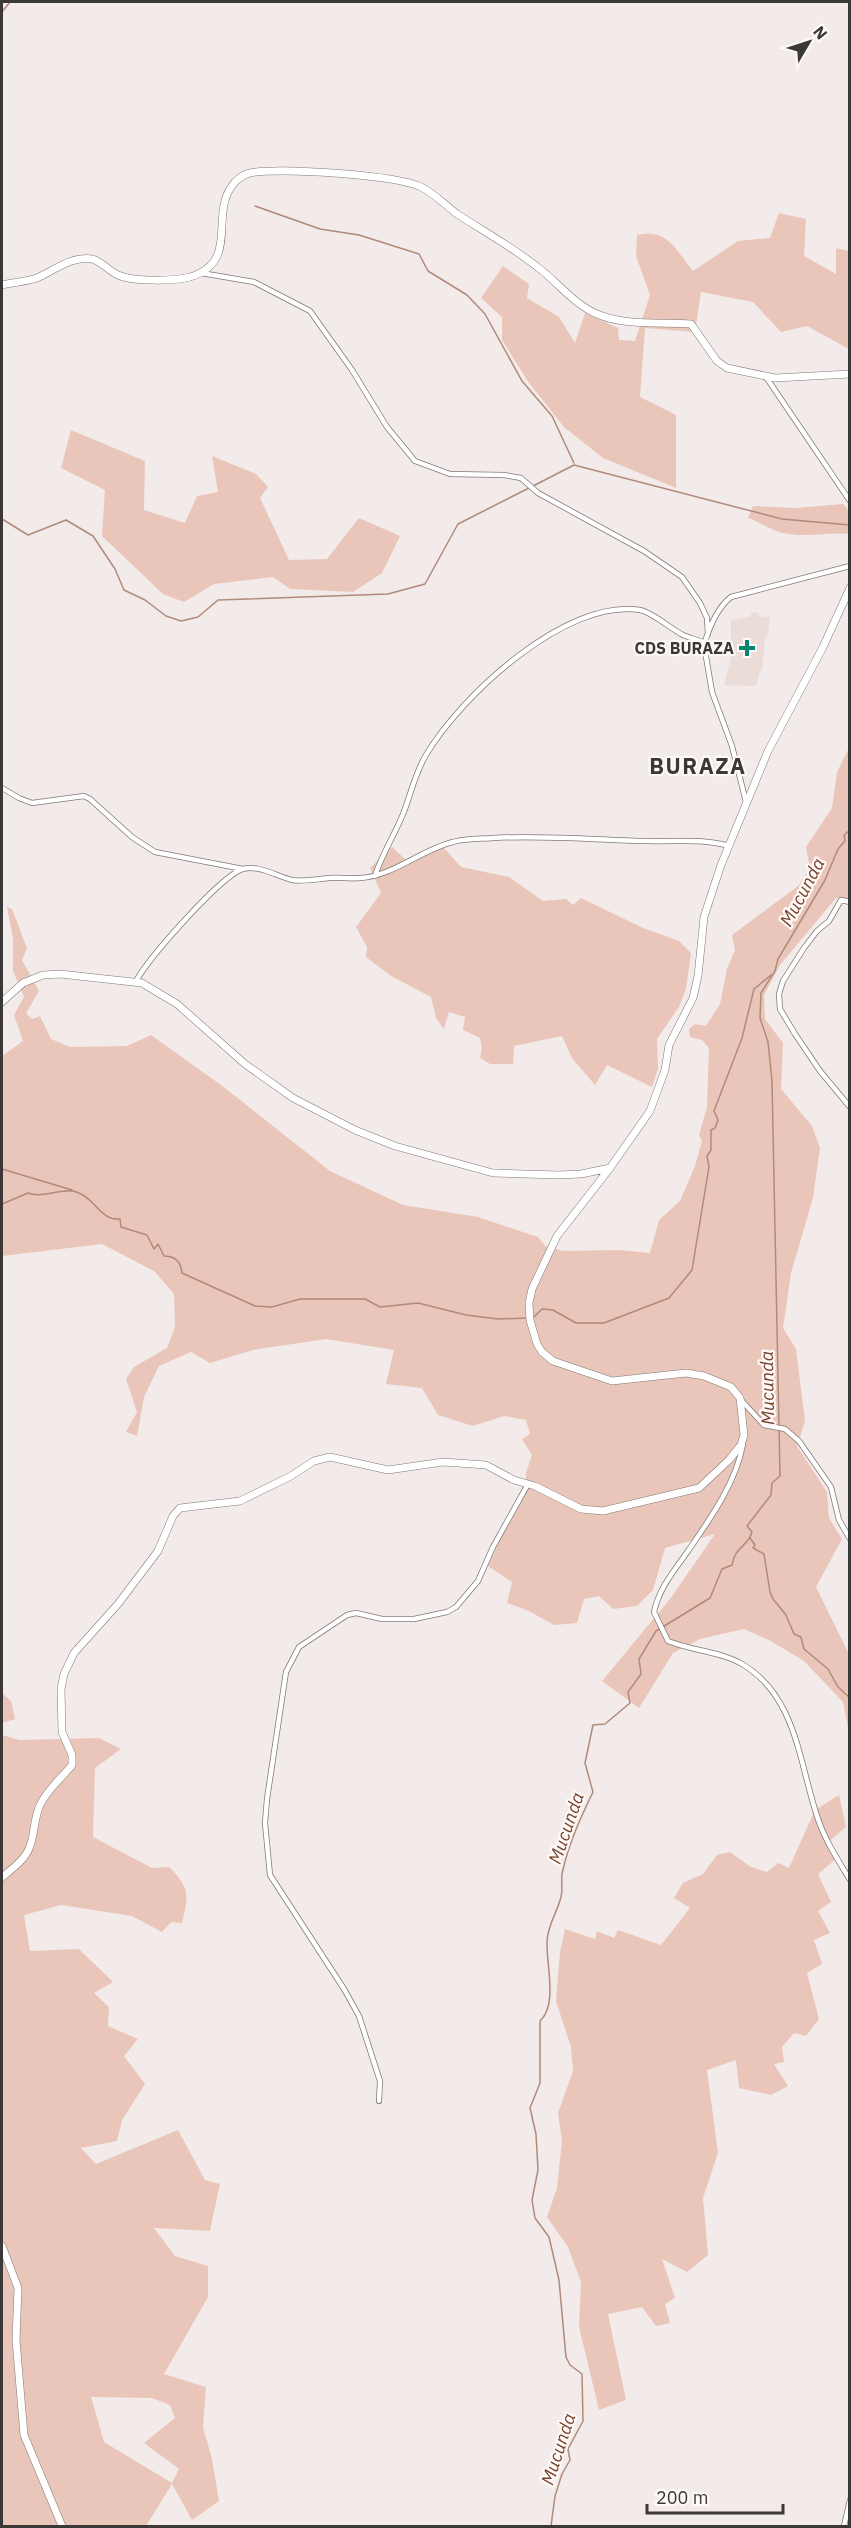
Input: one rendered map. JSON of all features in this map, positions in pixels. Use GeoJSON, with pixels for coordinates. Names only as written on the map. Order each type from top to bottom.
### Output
{"type":"FeatureCollection","features":[{"type":"Feature","properties":{"kind":"main road"},"geometry":{"type":"LineString","coordinates":[[2,285],[37,278],[63,265],[85,259],[93,259],[125,278],[176,279],[201,273],[216,259],[221,250],[224,204],[234,184],[244,175],[251,173],[304,172],[402,181],[426,190],[494,236],[539,267],[591,311],[616,319],[691,324],[721,365],[766,377],[849,374]]}},
{"type":"Feature","properties":{"kind":"main road"},"geometry":{"type":"LineString","coordinates":[[2,1877],[29,1849],[34,1822],[41,1804],[52,1785],[72,1765],[72,1755],[62,1732],[61,1689],[64,1674],[74,1653],[118,1604],[158,1551],[173,1516],[180,1508],[240,1501],[324,1457],[388,1470],[435,1463],[462,1462],[486,1465],[514,1480],[528,1484],[581,1509],[591,1512],[603,1511],[699,1488],[729,1461],[743,1441],[740,1398],[733,1389],[723,1383],[695,1374],[669,1374],[612,1381],[555,1362],[539,1350],[530,1318],[532,1289],[555,1240],[646,1118],[657,1095],[669,1045],[693,998],[698,976],[704,917],[729,846],[781,722],[826,640],[849,588]]}},
{"type":"Feature","properties":{"kind":"main road"},"geometry":{"type":"LineString","coordinates":[[2,1002],[22,983],[43,975],[60,974],[152,987],[177,1004],[245,1064],[293,1098],[355,1130],[395,1146],[493,1173],[559,1175],[581,1174],[610,1168]]}},
{"type":"Feature","properties":{"kind":"main road"},"geometry":{"type":"LineString","coordinates":[[2,2246],[18,2288],[15,2340],[24,2435],[62,2526]]}},
{"type":"Feature","properties":{"kind":"street"},"geometry":{"type":"LineString","coordinates":[[201,273],[254,282],[310,310],[352,370],[387,427],[415,461],[450,474],[504,475],[521,478],[538,493],[644,551],[682,577],[700,603],[707,618],[708,634]]}},
{"type":"Feature","properties":{"kind":"street"},"geometry":{"type":"LineString","coordinates":[[766,377],[849,501]]}},
{"type":"Feature","properties":{"kind":"street"},"geometry":{"type":"LineString","coordinates":[[746,804],[732,746],[712,692],[705,643],[708,634],[719,610],[731,597],[849,566]]}},
{"type":"Feature","properties":{"kind":"street"},"geometry":{"type":"LineString","coordinates":[[375,876],[426,755],[445,726],[475,692],[517,656],[567,625],[607,612],[641,610],[684,635],[705,643]]}},
{"type":"Feature","properties":{"kind":"street"},"geometry":{"type":"LineString","coordinates":[[2,788],[32,803],[84,796],[132,837],[155,852],[244,869],[259,869],[297,880],[375,876],[443,844],[468,839],[527,837],[651,842],[686,840],[729,846]]}},
{"type":"Feature","properties":{"kind":"street"},"geometry":{"type":"LineString","coordinates":[[135,983],[148,962],[200,905],[232,875],[244,869]]}},
{"type":"Feature","properties":{"kind":"street"},"geometry":{"type":"LineString","coordinates":[[849,902],[841,900],[829,921],[817,930],[783,981],[779,994],[780,1009],[795,1034],[820,1071],[849,1107]]}},
{"type":"Feature","properties":{"kind":"street"},"geometry":{"type":"LineString","coordinates":[[740,1398],[764,1425],[779,1427],[799,1441],[829,1484],[837,1515],[849,1539]]}},
{"type":"Feature","properties":{"kind":"street"},"geometry":{"type":"LineString","coordinates":[[743,1441],[741,1457],[732,1479],[712,1516],[666,1581],[654,1612],[668,1641],[733,1659],[754,1672],[776,1692],[786,1712],[804,1766],[819,1821],[849,1880]]}},
{"type":"Feature","properties":{"kind":"street"},"geometry":{"type":"LineString","coordinates":[[379,2101],[380,2081],[359,2016],[270,1875],[266,1824],[267,1799],[286,1672],[299,1647],[346,1615],[356,1613],[382,1619],[414,1618],[447,1612],[456,1607],[478,1581],[493,1547],[528,1484]]}},
{"type":"Feature","properties":{"kind":"street"},"geometry":{"type":"LineString","coordinates":[[844,2526],[849,2500]]}},
{"type":"Feature","properties":{"kind":"shaded area"},"geometry":{"type":"Polygon","coordinates":[[[779,213],[806,219],[804,256],[836,274],[836,248],[849,251],[849,349],[807,326],[781,332],[753,302],[701,292],[695,332],[645,328],[640,397],[676,415],[676,488],[603,458],[564,427],[529,383],[502,340],[502,317],[481,298],[503,266],[529,284],[527,298],[559,317],[575,343],[585,313],[618,328],[619,340],[635,341],[650,295],[636,256],[637,235],[648,234],[664,238],[676,248],[693,271],[738,241],[770,238],[779,213]]]}},
{"type":"Feature","properties":{"kind":"shaded area"},"geometry":{"type":"Polygon","coordinates":[[[71,430],[145,461],[144,510],[185,523],[197,496],[218,492],[212,456],[256,474],[268,487],[260,498],[289,560],[327,559],[359,518],[400,536],[382,573],[353,592],[290,589],[273,577],[214,584],[184,602],[163,594],[102,536],[105,490],[61,468],[71,430]]]}},
{"type":"Feature","properties":{"kind":"shaded area"},"geometry":{"type":"Polygon","coordinates":[[[843,504],[849,511],[849,534],[791,534],[780,532],[748,518],[753,506],[795,508],[843,504]]]}},
{"type":"Feature","properties":{"kind":"shaded area","name":"CDS BURAZA"},"geometry":{"type":"Polygon","coordinates":[[[758,612],[760,617],[770,616],[762,670],[756,686],[724,685],[731,658],[731,620],[751,616],[751,613],[758,612]]]}},
{"type":"Feature","properties":{"kind":"shaded area"},"geometry":{"type":"Polygon","coordinates":[[[849,748],[849,899],[836,898],[780,965],[764,995],[765,1019],[783,1043],[781,1089],[812,1126],[820,1148],[813,1198],[791,1273],[783,1328],[796,1349],[805,1421],[797,1446],[827,1492],[829,1518],[842,1539],[816,1587],[849,1654],[849,1733],[843,1702],[804,1661],[769,1640],[744,1629],[700,1639],[673,1653],[639,1708],[602,1681],[670,1599],[715,1534],[665,1548],[653,1590],[637,1606],[613,1609],[599,1596],[584,1599],[577,1623],[554,1625],[529,1611],[507,1603],[512,1582],[488,1566],[526,1484],[526,1473],[532,1455],[522,1439],[530,1434],[526,1420],[504,1416],[473,1426],[438,1415],[422,1388],[386,1384],[394,1350],[326,1339],[253,1350],[210,1363],[191,1352],[159,1366],[144,1397],[137,1436],[126,1432],[137,1412],[126,1379],[134,1367],[167,1348],[175,1327],[174,1294],[154,1271],[102,1244],[2,1256],[2,1056],[23,1041],[14,1015],[24,997],[13,971],[13,938],[7,907],[12,909],[27,948],[22,960],[39,991],[26,1013],[32,1019],[40,1016],[51,1039],[70,1047],[127,1046],[151,1035],[221,1085],[330,1171],[403,1205],[478,1217],[538,1237],[545,1246],[563,1251],[619,1250],[650,1253],[659,1220],[680,1201],[695,1166],[702,1141],[699,1135],[707,1107],[709,1048],[702,1040],[690,1037],[689,1029],[695,1024],[706,1026],[720,1004],[727,969],[735,950],[732,935],[798,886],[810,869],[806,847],[832,808],[837,772],[849,748]]]}},
{"type":"Feature","properties":{"kind":"shaded area"},"geometry":{"type":"Polygon","coordinates":[[[392,847],[408,862],[444,848],[461,867],[509,877],[543,901],[566,899],[573,905],[581,898],[643,928],[679,941],[691,953],[686,989],[679,1007],[657,1039],[658,1069],[652,1087],[607,1065],[595,1085],[572,1058],[562,1036],[514,1046],[513,1064],[490,1064],[480,1058],[482,1048],[480,1038],[463,1030],[465,1017],[449,1012],[444,1029],[436,1018],[431,997],[391,976],[366,957],[367,947],[356,927],[381,893],[370,868],[392,847]]]}},
{"type":"Feature","properties":{"kind":"shaded area"},"geometry":{"type":"Polygon","coordinates":[[[2,1693],[11,1701],[15,1719],[2,1723],[2,1693]]]}},
{"type":"Feature","properties":{"kind":"shaded area"},"geometry":{"type":"Polygon","coordinates":[[[2,1735],[20,1740],[99,1738],[121,1749],[95,1768],[93,1837],[152,1868],[169,1867],[181,1881],[186,1892],[182,1923],[171,1922],[162,1932],[132,1916],[61,1905],[24,1915],[30,1951],[79,1949],[113,1982],[94,1993],[109,2007],[108,2026],[138,2039],[124,2056],[145,2084],[122,2120],[117,2141],[81,2148],[96,2164],[178,2130],[205,2180],[220,2184],[210,2231],[154,2228],[175,2256],[208,2266],[208,2297],[164,2374],[206,2387],[203,2427],[212,2459],[219,2501],[192,2520],[172,2484],[146,2526],[2,2526],[2,1735]],[[91,2397],[104,2442],[172,2483],[179,2469],[144,2443],[175,2418],[170,2405],[152,2398],[91,2397]]]}},
{"type":"Feature","properties":{"kind":"shaded area"},"geometry":{"type":"Polygon","coordinates":[[[839,1795],[846,1827],[828,1842],[836,1859],[818,1874],[831,1902],[818,1911],[830,1933],[814,1940],[822,1964],[807,1973],[819,2019],[806,2036],[794,2033],[782,2047],[784,2062],[774,2064],[788,2086],[771,2095],[739,2088],[736,2060],[707,2070],[718,2153],[703,2198],[708,2255],[687,2272],[662,2259],[675,2298],[665,2304],[670,2323],[656,2326],[642,2307],[608,2314],[626,2400],[599,2410],[579,2327],[581,2282],[568,2247],[547,2217],[557,2188],[562,2141],[558,2113],[573,2071],[571,2047],[556,2001],[560,1952],[565,1929],[595,1939],[597,1931],[614,1938],[618,1930],[661,1945],[690,1908],[674,1898],[683,1883],[703,1874],[717,1855],[730,1852],[751,1867],[767,1872],[778,1863],[789,1868],[815,1810],[839,1795]]]}},
{"type":"Feature","properties":{"kind":"waterway"},"geometry":{"type":"LineString","coordinates":[[2,12],[10,2]]}},
{"type":"Feature","properties":{"kind":"waterway"},"geometry":{"type":"LineString","coordinates":[[255,206],[320,229],[359,235],[419,254],[428,271],[467,295],[485,314],[522,381],[552,416],[574,463]]}},
{"type":"Feature","properties":{"kind":"waterway"},"geometry":{"type":"LineString","coordinates":[[533,486],[574,465],[782,519],[850,525]]}},
{"type":"Feature","properties":{"kind":"waterway"},"geometry":{"type":"LineString","coordinates":[[2,519],[28,535],[66,520],[93,536],[115,569],[124,590],[145,600],[166,616],[181,621],[198,617],[218,600],[388,594],[425,584],[458,524],[529,488]]}},
{"type":"Feature","properties":{"kind":"waterway","name":"Mucunda"},"geometry":{"type":"LineString","coordinates":[[551,2526],[555,2496],[562,2474],[570,2460],[568,2449],[583,2421],[582,2374],[570,2365],[566,2357],[559,2280],[549,2237],[535,2218],[532,2200],[538,2170],[536,2134],[530,2108],[540,2083],[540,2021],[549,2005],[548,1935],[561,1897],[562,1874],[568,1853],[593,1792],[585,1763],[593,1725],[605,1724],[630,1703],[628,1692],[641,1674],[639,1659],[656,1631],[710,1598],[722,1569],[732,1565],[736,1554],[748,1541],[752,1532],[747,1526],[771,1495],[772,1483],[780,1476],[772,1081],[768,1042],[760,1018],[761,993],[775,971],[778,959],[825,880],[838,849],[845,841],[844,835],[850,830]]}},
{"type":"Feature","properties":{"kind":"waterway"},"geometry":{"type":"LineString","coordinates":[[533,1318],[542,1309],[553,1310],[576,1323],[604,1323],[669,1298],[692,1270],[709,1167],[707,1156],[711,1150],[711,1130],[715,1128],[718,1120],[714,1111],[742,1038],[754,989],[771,975]]}},
{"type":"Feature","properties":{"kind":"waterway"},"geometry":{"type":"LineString","coordinates":[[2,1169],[72,1190]]}},
{"type":"Feature","properties":{"kind":"waterway"},"geometry":{"type":"LineString","coordinates":[[2,1204],[28,1193],[41,1195],[67,1191],[79,1193],[108,1217],[120,1219],[121,1227],[147,1235],[154,1249],[158,1244],[164,1256],[177,1260],[182,1273],[255,1306],[272,1307],[300,1299],[365,1299],[380,1307],[418,1303],[466,1315],[498,1319],[528,1318]]}},
{"type":"Feature","properties":{"kind":"waterway"},"geometry":{"type":"LineString","coordinates":[[750,1538],[755,1545],[753,1548],[764,1554],[770,1592],[786,1615],[794,1634],[801,1637],[804,1649],[828,1669],[838,1687],[850,1698]]}},
{"type":"Feature","properties":{"kind":"place","name":"CDS BURAZA"},"geometry":{"type":"Point","coordinates":[747,648]}},
{"type":"Feature","properties":{"kind":"district","name":"BURAZA"},"geometry":{"type":"Point","coordinates":[698,765]}}]}
